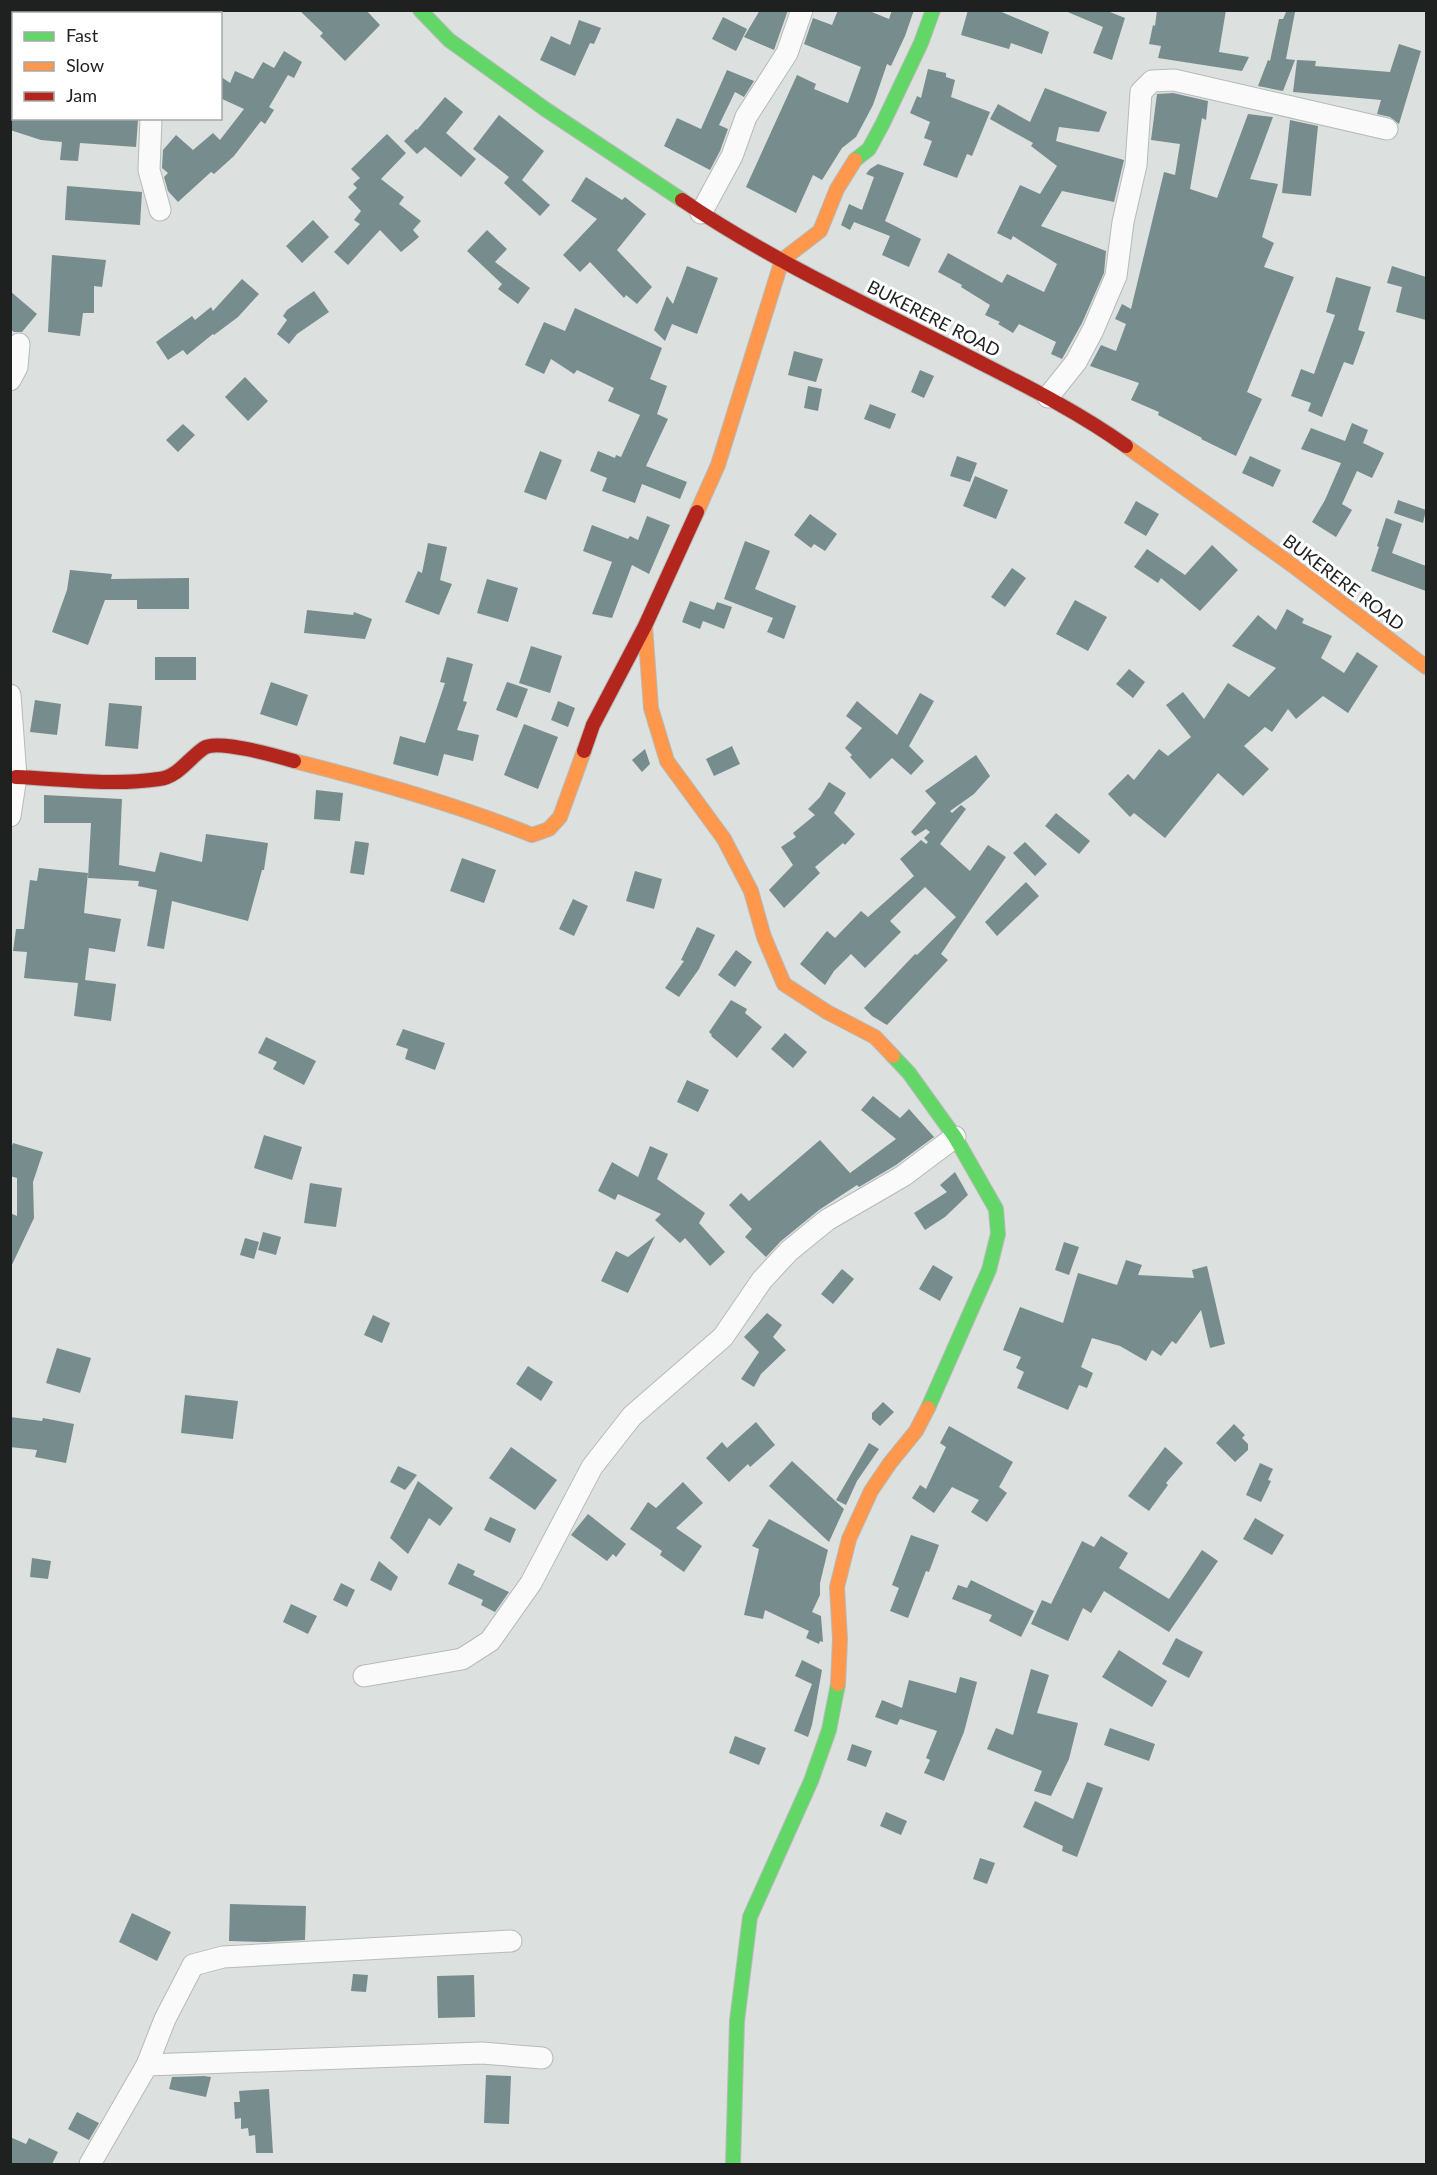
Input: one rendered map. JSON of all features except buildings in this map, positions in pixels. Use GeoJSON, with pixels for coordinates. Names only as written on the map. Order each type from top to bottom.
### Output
{"type":"FeatureCollection","features":[{"type":"Feature","properties":{"kind":"street","name":"BUKERERE ROAD"},"geometry":{"type":"LineString","coordinates":[[420,10],[449,40],[535,102],[701,213],[782,260],[1048,396],[1102,429],[1292,565],[1426,667]]}},
{"type":"Feature","properties":{"kind":"street"},"geometry":{"type":"LineString","coordinates":[[701,213],[732,156],[746,117],[787,53],[802,10]]}},
{"type":"Feature","properties":{"kind":"street"},"geometry":{"type":"LineString","coordinates":[[16,777],[135,782],[163,778],[181,769],[206,746],[216,745],[253,750],[370,780],[495,820],[531,835],[549,830],[560,817],[593,725],[645,626],[718,465],[782,260],[820,231],[837,189],[857,157],[869,149],[883,123],[921,43],[933,10]]}},
{"type":"Feature","properties":{"kind":"street"},"geometry":{"type":"LineString","coordinates":[[1048,396],[1076,362],[1093,330],[1116,276],[1123,222],[1136,165],[1141,92],[1152,81],[1174,80],[1386,129]]}},
{"type":"Feature","properties":{"kind":"street"},"geometry":{"type":"LineString","coordinates":[[151,120],[149,170],[160,210]]}},
{"type":"Feature","properties":{"kind":"street"},"geometry":{"type":"LineString","coordinates":[[10,380],[17,367],[19,344]]}},
{"type":"Feature","properties":{"kind":"street"},"geometry":{"type":"LineString","coordinates":[[645,626],[651,708],[667,760],[724,839],[750,891],[764,937],[784,984],[827,1012],[875,1037],[909,1073],[955,1137],[996,1209],[998,1234],[989,1270],[942,1379],[916,1431],[871,1491],[849,1539],[837,1587],[840,1639],[838,1681],[829,1730],[811,1781],[750,1917],[737,2021],[733,2164]]}},
{"type":"Feature","properties":{"kind":"street"},"geometry":{"type":"LineString","coordinates":[[10,695],[16,777],[10,816]]}},
{"type":"Feature","properties":{"kind":"street"},"geometry":{"type":"LineString","coordinates":[[364,1676],[462,1659],[490,1641],[531,1582],[592,1467],[632,1416],[723,1337],[762,1280],[789,1251],[827,1220],[903,1176],[955,1137]]}},
{"type":"Feature","properties":{"kind":"street"},"geometry":{"type":"LineString","coordinates":[[90,2164],[147,2065],[165,2019],[193,1965],[223,1957],[511,1941]]}},
{"type":"Feature","properties":{"kind":"street"},"geometry":{"type":"LineString","coordinates":[[147,2065],[483,2053],[542,2058]]}},
{"type":"Feature","properties":{"kind":"traffic: fast"},"geometry":{"type":"LineString","coordinates":[[420,10],[449,40],[545,109],[682,200]]}},
{"type":"Feature","properties":{"kind":"traffic: fast"},"geometry":{"type":"LineString","coordinates":[[855,160],[869,149],[883,123],[921,43],[933,10]]}},
{"type":"Feature","properties":{"kind":"traffic: fast"},"geometry":{"type":"LineString","coordinates":[[893,1056],[909,1073],[955,1137],[996,1209],[998,1234],[989,1270],[928,1408]]}},
{"type":"Feature","properties":{"kind":"traffic: fast"},"geometry":{"type":"LineString","coordinates":[[733,2164],[737,2021],[750,1917],[811,1781],[829,1730],[838,1684]]}},
{"type":"Feature","properties":{"kind":"traffic: slow"},"geometry":{"type":"LineString","coordinates":[[697,512],[718,465],[782,260],[820,231],[837,189],[855,160]]}},
{"type":"Feature","properties":{"kind":"traffic: slow"},"geometry":{"type":"LineString","coordinates":[[1126,446],[1292,565],[1426,667]]}},
{"type":"Feature","properties":{"kind":"traffic: slow"},"geometry":{"type":"LineString","coordinates":[[645,626],[651,708],[667,761],[724,839],[751,891],[764,937],[784,984],[827,1012],[875,1037],[893,1056]]}},
{"type":"Feature","properties":{"kind":"traffic: slow"},"geometry":{"type":"LineString","coordinates":[[294,761],[414,794],[532,835],[549,829],[560,817],[584,751]]}},
{"type":"Feature","properties":{"kind":"traffic: slow"},"geometry":{"type":"LineString","coordinates":[[838,1684],[840,1639],[837,1587],[849,1539],[871,1491],[916,1431],[928,1408]]}},
{"type":"Feature","properties":{"kind":"traffic: jam"},"geometry":{"type":"LineString","coordinates":[[682,200],[790,265],[1036,391],[1126,446]]}},
{"type":"Feature","properties":{"kind":"traffic: jam"},"geometry":{"type":"LineString","coordinates":[[584,751],[593,725],[645,626],[697,512]]}},
{"type":"Feature","properties":{"kind":"traffic: jam"},"geometry":{"type":"LineString","coordinates":[[16,777],[106,782],[166,778],[204,748],[211,746],[248,749],[294,761]]}}]}
